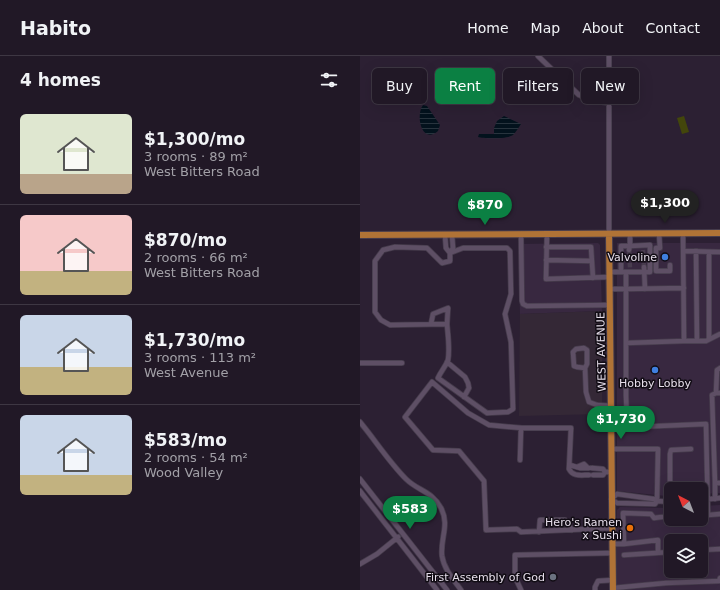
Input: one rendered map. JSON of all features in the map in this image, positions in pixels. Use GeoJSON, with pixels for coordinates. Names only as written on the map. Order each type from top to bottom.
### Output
{"type":"FeatureCollection","features":[{"type":"Feature","properties":{"kind":"main road"},"geometry":{"type":"LineString","coordinates":[[360,236],[720,233]]}},
{"type":"Feature","properties":{"kind":"main road","name":"WEST AVENUE"},"geometry":{"type":"LineString","coordinates":[[609,234],[613,589]]}},
{"type":"Feature","properties":{"kind":"street"},"geometry":{"type":"LineString","coordinates":[[538,56],[581,96]]}},
{"type":"Feature","properties":{"kind":"street"},"geometry":{"type":"LineString","coordinates":[[609,56],[609,68]]}},
{"type":"Feature","properties":{"kind":"street"},"geometry":{"type":"LineString","coordinates":[[609,234],[610,104]]}},
{"type":"Feature","properties":{"kind":"street"},"geometry":{"type":"LineString","coordinates":[[630,233],[630,248]]}},
{"type":"Feature","properties":{"kind":"street"},"geometry":{"type":"LineString","coordinates":[[656,271],[656,248],[660,248],[660,233]]}},
{"type":"Feature","properties":{"kind":"street"},"geometry":{"type":"LineString","coordinates":[[683,233],[684,341]]}},
{"type":"Feature","properties":{"kind":"street"},"geometry":{"type":"LineString","coordinates":[[521,234],[523,304],[527,306],[610,305]]}},
{"type":"Feature","properties":{"kind":"street"},"geometry":{"type":"LineString","coordinates":[[546,234],[546,279],[593,278],[627,271],[670,271],[670,265]]}},
{"type":"Feature","properties":{"kind":"street"},"geometry":{"type":"LineString","coordinates":[[445,235],[446,248],[450,253]]}},
{"type":"Feature","properties":{"kind":"street"},"geometry":{"type":"LineString","coordinates":[[448,324],[390,325],[381,320],[375,312],[375,261],[383,250],[395,248],[427,248],[442,263],[450,261],[450,253],[453,248],[452,235]]}},
{"type":"Feature","properties":{"kind":"street"},"geometry":{"type":"LineString","coordinates":[[645,289],[650,245],[630,248],[621,246],[627,271],[627,420],[635,427],[706,424],[707,482]]}},
{"type":"Feature","properties":{"kind":"street"},"geometry":{"type":"LineString","coordinates":[[546,247],[591,247],[593,278]]}},
{"type":"Feature","properties":{"kind":"street"},"geometry":{"type":"LineString","coordinates":[[431,324],[433,314],[448,308],[448,362],[441,370],[438,378],[487,413],[508,412],[513,409],[511,342],[505,314],[512,294],[510,251],[507,248],[463,248],[450,253]]}},
{"type":"Feature","properties":{"kind":"street"},"geometry":{"type":"LineString","coordinates":[[684,251],[720,252]]}},
{"type":"Feature","properties":{"kind":"street"},"geometry":{"type":"LineString","coordinates":[[696,252],[697,341]]}},
{"type":"Feature","properties":{"kind":"street"},"geometry":{"type":"LineString","coordinates":[[709,252],[710,338]]}},
{"type":"Feature","properties":{"kind":"street"},"geometry":{"type":"LineString","coordinates":[[546,260],[592,261]]}},
{"type":"Feature","properties":{"kind":"street"},"geometry":{"type":"LineString","coordinates":[[610,289],[684,288]]}},
{"type":"Feature","properties":{"kind":"street"},"geometry":{"type":"LineString","coordinates":[[626,343],[706,341],[720,334]]}},
{"type":"Feature","properties":{"kind":"street"},"geometry":{"type":"LineString","coordinates":[[585,368],[574,366],[573,352],[576,349],[584,348],[587,350],[587,364],[585,368],[586,392],[589,402],[597,405],[612,406]]}},
{"type":"Feature","properties":{"kind":"street"},"geometry":{"type":"LineString","coordinates":[[448,362],[465,377],[468,382],[468,388],[464,396]]}},
{"type":"Feature","properties":{"kind":"street"},"geometry":{"type":"LineString","coordinates":[[360,363],[402,363]]}},
{"type":"Feature","properties":{"kind":"street"},"geometry":{"type":"LineString","coordinates":[[718,499],[712,395],[718,393],[717,370],[720,368]]}},
{"type":"Feature","properties":{"kind":"street"},"geometry":{"type":"LineString","coordinates":[[612,472],[605,472],[603,475],[576,475],[571,473],[569,469],[571,428],[521,428],[489,425],[468,413],[432,382],[405,417],[433,450],[459,451],[484,481],[487,529],[516,529],[521,532],[539,532],[612,528]]}},
{"type":"Feature","properties":{"kind":"street"},"geometry":{"type":"LineString","coordinates":[[360,422],[406,478],[412,484],[427,492],[440,506],[445,520],[442,556],[448,573],[461,590]]}},
{"type":"Feature","properties":{"kind":"street"},"geometry":{"type":"LineString","coordinates":[[520,460],[521,428]]}},
{"type":"Feature","properties":{"kind":"street"},"geometry":{"type":"LineString","coordinates":[[612,449],[658,450],[657,501]]}},
{"type":"Feature","properties":{"kind":"street"},"geometry":{"type":"LineString","coordinates":[[670,482],[671,450],[691,449]]}},
{"type":"Feature","properties":{"kind":"street"},"geometry":{"type":"LineString","coordinates":[[570,465],[580,468],[603,469],[605,472]]}},
{"type":"Feature","properties":{"kind":"street"},"geometry":{"type":"LineString","coordinates":[[360,479],[446,590]]}},
{"type":"Feature","properties":{"kind":"street"},"geometry":{"type":"LineString","coordinates":[[360,492],[437,590]]}},
{"type":"Feature","properties":{"kind":"street"},"geometry":{"type":"LineString","coordinates":[[657,501],[655,504],[618,503],[611,499],[618,494],[664,502]]}},
{"type":"Feature","properties":{"kind":"street"},"geometry":{"type":"LineString","coordinates":[[624,544],[623,513],[651,514],[654,518],[664,517]]}},
{"type":"Feature","properties":{"kind":"street"},"geometry":{"type":"LineString","coordinates":[[708,515],[720,514]]}},
{"type":"Feature","properties":{"kind":"street"},"geometry":{"type":"LineString","coordinates":[[539,532],[540,520],[565,520],[572,530]]}},
{"type":"Feature","properties":{"kind":"street"},"geometry":{"type":"LineString","coordinates":[[360,564],[373,556],[402,533]]}},
{"type":"Feature","properties":{"kind":"street"},"geometry":{"type":"LineString","coordinates":[[612,544],[658,540],[658,553]]}},
{"type":"Feature","properties":{"kind":"street"},"geometry":{"type":"LineString","coordinates":[[708,550],[720,549]]}},
{"type":"Feature","properties":{"kind":"street"},"geometry":{"type":"LineString","coordinates":[[521,590],[515,577],[515,555],[612,553]]}},
{"type":"Feature","properties":{"kind":"street"},"geometry":{"type":"LineString","coordinates":[[624,555],[664,553]]}},
{"type":"Feature","properties":{"kind":"street"},"geometry":{"type":"LineString","coordinates":[[613,589],[666,583],[719,581],[720,578]]}},
{"type":"Feature","properties":{"kind":"street"},"geometry":{"type":"LineString","coordinates":[[595,590],[595,586],[598,581],[612,580]]}},
{"type":"Feature","properties":{"kind":"shaded area"},"geometry":{"type":"Polygon","coordinates":[[[684,116],[689,132],[682,134],[677,118],[684,116]]]}},
{"type":"Feature","properties":{"kind":"shaded area"},"geometry":{"type":"Polygon","coordinates":[[[598,243],[600,245],[602,311],[520,314],[518,244],[598,243]]]}},
{"type":"Feature","properties":{"kind":"shaded area"},"geometry":{"type":"Polygon","coordinates":[[[617,243],[720,243],[720,493],[708,494],[708,482],[664,482],[664,496],[617,491],[617,243]]]}},
{"type":"Feature","properties":{"kind":"shaded area"},"geometry":{"type":"Polygon","coordinates":[[[602,311],[602,414],[519,416],[520,314],[602,311]]]}},
{"type":"Feature","properties":{"kind":"shaded area"},"geometry":{"type":"Polygon","coordinates":[[[720,505],[720,590],[617,590],[617,510],[620,507],[664,508],[664,526],[708,526],[708,506],[720,505]]]}},
{"type":"Feature","properties":{"kind":"water"},"geometry":{"type":"Polygon","coordinates":[[[423,105],[427,106],[440,125],[438,131],[432,134],[424,132],[420,122],[423,105]]]}},
{"type":"Feature","properties":{"kind":"water"},"geometry":{"type":"Polygon","coordinates":[[[504,116],[521,124],[513,135],[496,138],[478,137],[479,134],[494,134],[494,128],[497,121],[504,116]]]}},
{"type":"Feature","properties":{"kind":"tunnel"},"geometry":{"type":"LineString","coordinates":[[629,250],[630,268]]}},
{"type":"Feature","properties":{"kind":"tunnel"},"geometry":{"type":"LineString","coordinates":[[643,250],[644,267]]}},
{"type":"Feature","properties":{"kind":"place","name":"Valvoline"},"geometry":{"type":"Point","coordinates":[665,257]}},
{"type":"Feature","properties":{"kind":"place","name":"Hobby Lobby"},"geometry":{"type":"Point","coordinates":[655,370]}},
{"type":"Feature","properties":{"kind":"place","name":"Hero's Ramen x Sushi"},"geometry":{"type":"Point","coordinates":[630,528]}},
{"type":"Feature","properties":{"kind":"place","name":"First Assembly of God"},"geometry":{"type":"Point","coordinates":[553,577]}}]}
